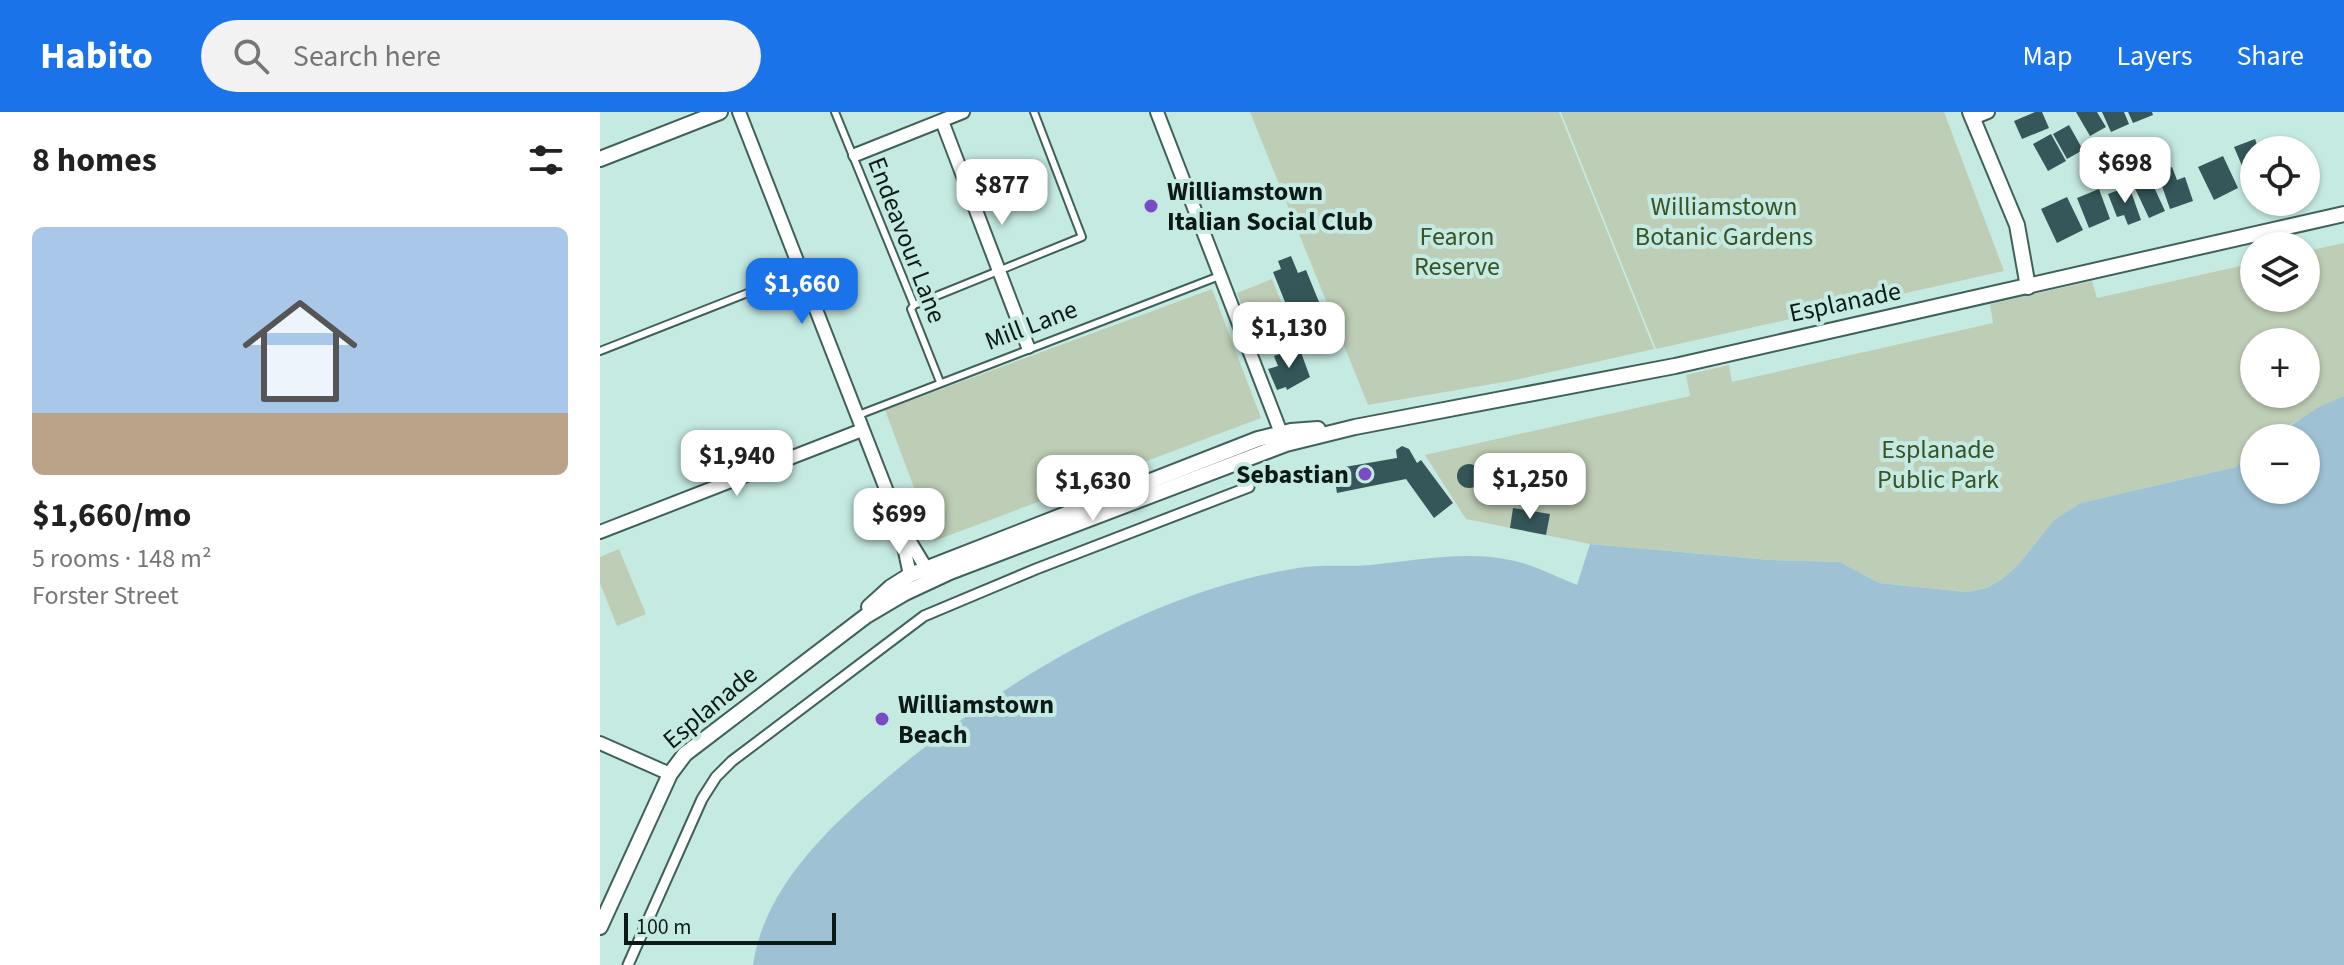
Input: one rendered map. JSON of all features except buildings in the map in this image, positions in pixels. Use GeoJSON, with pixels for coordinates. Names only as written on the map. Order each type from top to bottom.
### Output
{"type":"FeatureCollection","features":[{"type":"Feature","properties":{"kind":"street"},"geometry":{"type":"LineString","coordinates":[[600,159],[720,112]]}},
{"type":"Feature","properties":{"kind":"street"},"geometry":{"type":"LineString","coordinates":[[739,112],[856,416],[921,574]]}},
{"type":"Feature","properties":{"kind":"street"},"geometry":{"type":"LineString","coordinates":[[855,155],[963,112]]}},
{"type":"Feature","properties":{"kind":"street"},"geometry":{"type":"LineString","coordinates":[[1157,112],[1283,438]]}},
{"type":"Feature","properties":{"kind":"street"},"geometry":{"type":"LineString","coordinates":[[1988,112],[1971,115],[2017,225],[2028,287]]}},
{"type":"Feature","properties":{"kind":"street"},"geometry":{"type":"LineString","coordinates":[[942,121],[1028,347]]}},
{"type":"Feature","properties":{"kind":"street","name":"Esplanade"},"geometry":{"type":"LineString","coordinates":[[600,927],[670,774],[695,745],[839,635],[891,587],[921,574],[1246,443],[1355,427],[1615,378],[2344,214]]}},
{"type":"Feature","properties":{"kind":"street"},"geometry":{"type":"LineString","coordinates":[[600,532],[862,430]]}},
{"type":"Feature","properties":{"kind":"street"},"geometry":{"type":"LineString","coordinates":[[628,965],[702,799],[716,777],[732,761],[888,640],[924,616],[960,599],[1249,487]]}},
{"type":"Feature","properties":{"kind":"street"},"geometry":{"type":"LineString","coordinates":[[600,743],[670,774]]}},
{"type":"Feature","properties":{"kind":"lane","name":"Endeavour Lane"},"geometry":{"type":"LineString","coordinates":[[835,112],[914,305],[911,309],[940,382]]}},
{"type":"Feature","properties":{"kind":"lane"},"geometry":{"type":"LineString","coordinates":[[914,305],[1082,237],[1034,112]]}},
{"type":"Feature","properties":{"kind":"lane"},"geometry":{"type":"LineString","coordinates":[[600,351],[801,272]]}},
{"type":"Feature","properties":{"kind":"lane","name":"Mill Lane"},"geometry":{"type":"LineString","coordinates":[[856,416],[1028,347],[1222,275]]}},
{"type":"Feature","properties":{"kind":"green space","name":"Fearon Reserve"},"geometry":{"type":"Polygon","coordinates":[[[1250,112],[1559,112],[1654,349],[1510,381],[1368,405],[1250,112]]]}},
{"type":"Feature","properties":{"kind":"green space","name":"Williamstown Botanic Gardens"},"geometry":{"type":"Polygon","coordinates":[[[1561,112],[1944,112],[2004,271],[1656,349],[1561,112]]]}},
{"type":"Feature","properties":{"kind":"green space","name":"Esplanade Public Park"},"geometry":{"type":"Polygon","coordinates":[[[2344,243],[2344,396],[2292,424],[2240,424],[2240,463],[2236,467],[2082,503],[2054,520],[2018,565],[2002,579],[1987,588],[1966,592],[1879,583],[1840,562],[1770,560],[1590,544],[1466,519],[1425,455],[1690,396],[1686,375],[1729,365],[1732,382],[1993,323],[1990,304],[2092,281],[2097,298],[2240,266],[2240,312],[2320,312],[2320,248],[2344,243]]]}},
{"type":"Feature","properties":{"kind":"green space"},"geometry":{"type":"Polygon","coordinates":[[[1272,279],[1297,341],[1262,355],[1237,293],[1272,279]]]}},
{"type":"Feature","properties":{"kind":"green space"},"geometry":{"type":"Polygon","coordinates":[[[1212,289],[1261,418],[934,541],[885,410],[1212,289]]]}},
{"type":"Feature","properties":{"kind":"green space"},"geometry":{"type":"Polygon","coordinates":[[[619,549],[646,614],[617,626],[600,583],[600,557],[619,549]]]}},
{"type":"Feature","properties":{"kind":"water"},"geometry":{"type":"Polygon","coordinates":[[[2344,396],[2344,965],[753,965],[771,909],[803,860],[844,816],[888,777],[1028,675],[1134,619],[1188,597],[1243,580],[1298,568],[1461,556],[1515,561],[1577,585],[1590,544],[1770,560],[1840,562],[1879,583],[1966,592],[1987,588],[2002,579],[2018,565],[2054,520],[2081,503],[2236,467],[2240,463],[2240,504],[2320,504],[2320,424],[2293,424],[2344,396]]]}},
{"type":"Feature","properties":{"kind":"place","name":"Williamstown Italian Social Club"},"geometry":{"type":"Point","coordinates":[1151,206]}},
{"type":"Feature","properties":{"kind":"place","name":"Sebastian"},"geometry":{"type":"Point","coordinates":[1365,474]}},
{"type":"Feature","properties":{"kind":"place","name":"Williamstown Beach"},"geometry":{"type":"Point","coordinates":[882,719]}}]}
